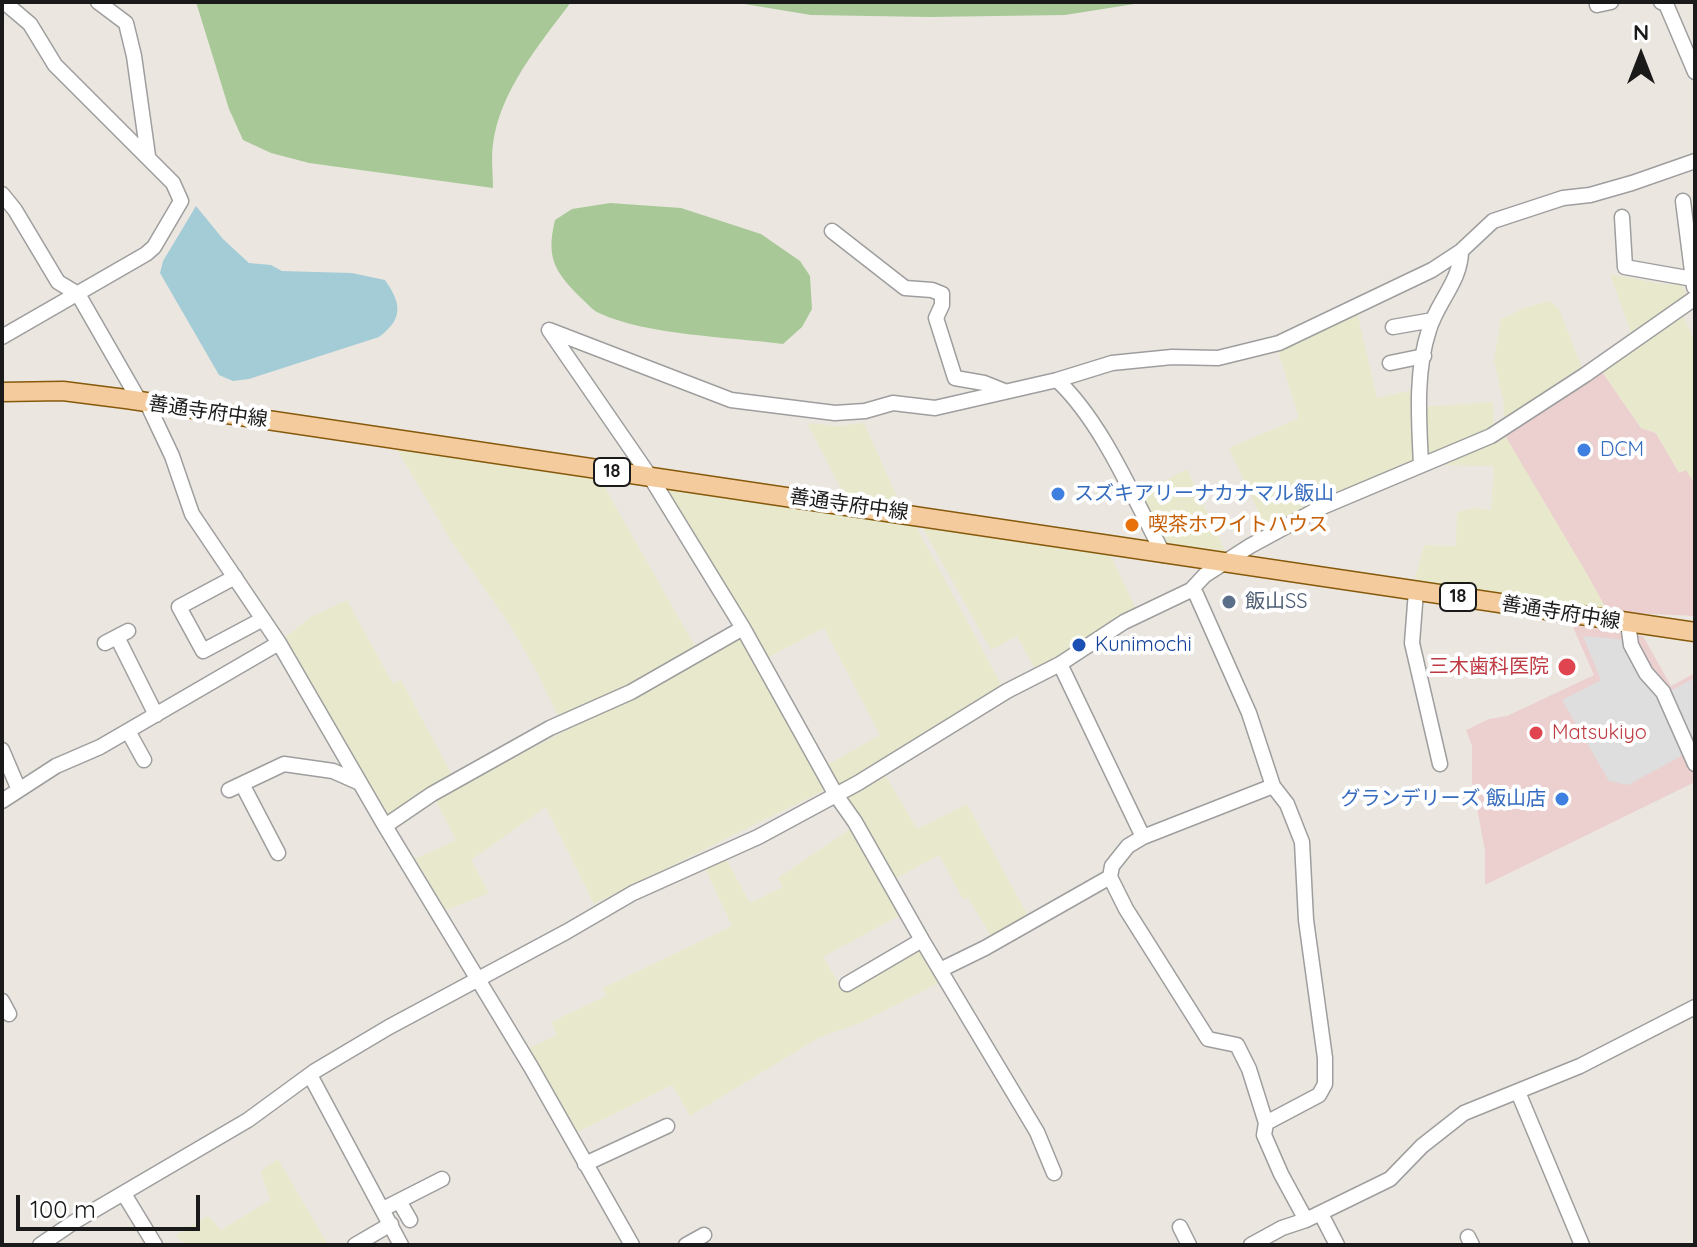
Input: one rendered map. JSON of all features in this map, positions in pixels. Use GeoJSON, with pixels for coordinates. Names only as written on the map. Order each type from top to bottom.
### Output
{"type":"FeatureCollection","features":[{"type":"Feature","properties":{"kind":"main road","name":"善通寺府中線"},"geometry":{"type":"LineString","coordinates":[[2,392],[63,391],[144,402],[1695,632]]}},
{"type":"Feature","properties":{"kind":"street"},"geometry":{"type":"LineString","coordinates":[[2,337],[146,254],[154,247],[181,201],[173,183],[55,65],[30,24],[4,2]]}},
{"type":"Feature","properties":{"kind":"street"},"geometry":{"type":"LineString","coordinates":[[98,2],[126,23],[134,56],[148,156]]}},
{"type":"Feature","properties":{"kind":"street"},"geometry":{"type":"LineString","coordinates":[[1668,3],[1695,72]]}},
{"type":"Feature","properties":{"kind":"street"},"geometry":{"type":"LineString","coordinates":[[1054,1173],[1037,1132],[855,822],[836,795],[743,628],[651,478],[549,330],[703,390],[760,406],[835,413],[865,411],[893,403],[935,408],[1057,380],[1112,363],[1172,357],[1218,358],[1279,343],[1432,270],[1461,251],[1493,221],[1563,198],[1590,195],[1632,183],[1695,161]]}},
{"type":"Feature","properties":{"kind":"street"},"geometry":{"type":"LineString","coordinates":[[2,194],[58,282],[78,294],[144,402],[172,456],[192,514],[279,643],[385,826],[479,978],[632,1245]]}},
{"type":"Feature","properties":{"kind":"street"},"geometry":{"type":"LineString","coordinates":[[1683,201],[1694,290]]}},
{"type":"Feature","properties":{"kind":"street"},"geometry":{"type":"LineString","coordinates":[[1622,217],[1625,267],[1694,290]]}},
{"type":"Feature","properties":{"kind":"street"},"geometry":{"type":"LineString","coordinates":[[832,231],[905,288],[942,294],[942,305],[936,318],[955,378],[984,383],[1004,391]]}},
{"type":"Feature","properties":{"kind":"street"},"geometry":{"type":"LineString","coordinates":[[1421,465],[1419,405],[1424,356],[1433,320],[1461,267],[1461,251]]}},
{"type":"Feature","properties":{"kind":"street"},"geometry":{"type":"LineString","coordinates":[[40,1245],[248,1120],[310,1075],[389,1027],[633,893],[758,837],[836,795],[1007,691],[1060,664],[1124,622],[1191,590],[1222,564],[1320,508],[1491,436],[1574,383],[1694,290]]}},
{"type":"Feature","properties":{"kind":"street"},"geometry":{"type":"LineString","coordinates":[[1393,327],[1433,320]]}},
{"type":"Feature","properties":{"kind":"street"},"geometry":{"type":"LineString","coordinates":[[1390,363],[1424,356]]}},
{"type":"Feature","properties":{"kind":"street"},"geometry":{"type":"LineString","coordinates":[[1057,380],[1071,393],[1117,463],[1164,555]]}},
{"type":"Feature","properties":{"kind":"street"},"geometry":{"type":"LineString","coordinates":[[235,577],[179,607],[203,651],[263,619]]}},
{"type":"Feature","properties":{"kind":"street"},"geometry":{"type":"LineString","coordinates":[[1191,590],[1196,594],[1249,713],[1273,786],[1287,804],[1302,842],[1306,920],[1325,1058],[1325,1084],[1319,1095],[1266,1123]]}},
{"type":"Feature","properties":{"kind":"street"},"geometry":{"type":"LineString","coordinates":[[1416,591],[1412,643],[1439,764]]}},
{"type":"Feature","properties":{"kind":"street"},"geometry":{"type":"LineString","coordinates":[[1628,623],[1631,645],[1646,673],[1663,692],[1695,764]]}},
{"type":"Feature","properties":{"kind":"street"},"geometry":{"type":"LineString","coordinates":[[385,826],[432,794],[550,728],[631,692],[743,628]]}},
{"type":"Feature","properties":{"kind":"street"},"geometry":{"type":"LineString","coordinates":[[117,637],[156,715]]}},
{"type":"Feature","properties":{"kind":"street"},"geometry":{"type":"LineString","coordinates":[[2,801],[56,766],[128,731],[279,643]]}},
{"type":"Feature","properties":{"kind":"street"},"geometry":{"type":"LineString","coordinates":[[1060,664],[1143,837]]}},
{"type":"Feature","properties":{"kind":"street"},"geometry":{"type":"LineString","coordinates":[[128,731],[144,760]]}},
{"type":"Feature","properties":{"kind":"street"},"geometry":{"type":"LineString","coordinates":[[2,750],[19,790]]}},
{"type":"Feature","properties":{"kind":"street"},"geometry":{"type":"LineString","coordinates":[[278,853],[236,787],[284,764],[333,771],[360,783]]}},
{"type":"Feature","properties":{"kind":"street"},"geometry":{"type":"LineString","coordinates":[[1273,786],[1143,837],[1128,846],[1112,866],[1110,877],[1126,909],[1208,1039],[1237,1045],[1249,1069],[1266,1123],[1264,1135],[1306,1220]]}},
{"type":"Feature","properties":{"kind":"street"},"geometry":{"type":"LineString","coordinates":[[940,970],[1110,877]]}},
{"type":"Feature","properties":{"kind":"street"},"geometry":{"type":"LineString","coordinates":[[847,984],[922,940]]}},
{"type":"Feature","properties":{"kind":"street"},"geometry":{"type":"LineString","coordinates":[[1251,1245],[1390,1179],[1422,1146],[1464,1113],[1580,1066],[1695,1007]]}},
{"type":"Feature","properties":{"kind":"street"},"geometry":{"type":"LineString","coordinates":[[310,1075],[401,1245]]}},
{"type":"Feature","properties":{"kind":"street"},"geometry":{"type":"LineString","coordinates":[[1518,1092],[1582,1245]]}},
{"type":"Feature","properties":{"kind":"street"},"geometry":{"type":"LineString","coordinates":[[585,1164],[667,1126]]}},
{"type":"Feature","properties":{"kind":"street"},"geometry":{"type":"LineString","coordinates":[[383,1209],[442,1179]]}},
{"type":"Feature","properties":{"kind":"street"},"geometry":{"type":"LineString","coordinates":[[124,1194],[155,1245]]}},
{"type":"Feature","properties":{"kind":"street"},"geometry":{"type":"LineString","coordinates":[[399,1201],[410,1220]]}},
{"type":"Feature","properties":{"kind":"street"},"geometry":{"type":"LineString","coordinates":[[1321,1214],[1334,1244]]}},
{"type":"Feature","properties":{"kind":"street"},"geometry":{"type":"LineString","coordinates":[[355,1245],[391,1224]]}},
{"type":"Feature","properties":{"kind":"street"},"geometry":{"type":"LineString","coordinates":[[1180,1227],[1189,1245]]}},
{"type":"Feature","properties":{"kind":"street"},"geometry":{"type":"LineString","coordinates":[[686,1245],[704,1235]]}},
{"type":"Feature","properties":{"kind":"shaded area"},"geometry":{"type":"Polygon","coordinates":[[[1601,370],[1641,428],[1656,433],[1679,472],[1686,469],[1695,484],[1695,616],[1608,612],[1504,434],[1601,370]]]}},
{"type":"Feature","properties":{"kind":"shaded area"},"geometry":{"type":"Polygon","coordinates":[[[1572,625],[1643,636],[1671,686],[1695,673],[1695,782],[1485,885],[1485,851],[1472,782],[1472,746],[1466,730],[1489,719],[1507,716],[1594,675],[1572,625]]]}},
{"type":"Feature","properties":{"kind":"shaded area"},"geometry":{"type":"Polygon","coordinates":[[[1583,636],[1626,640],[1657,693],[1685,754],[1628,785],[1609,781],[1562,700],[1601,680],[1583,636]]]}},
{"type":"Feature","properties":{"kind":"shaded area"},"geometry":{"type":"Polygon","coordinates":[[[1695,678],[1695,745],[1670,691],[1695,678]]]}},
{"type":"Feature","properties":{"kind":"green space"},"geometry":{"type":"Polygon","coordinates":[[[196,2],[571,2],[523,68],[504,105],[493,144],[493,188],[309,163],[271,153],[243,140],[229,109],[196,2]]]}},
{"type":"Feature","properties":{"kind":"green space"},"geometry":{"type":"Polygon","coordinates":[[[732,2],[1147,2],[1065,15],[929,17],[811,15],[732,2]]]}},
{"type":"Feature","properties":{"kind":"green space"},"geometry":{"type":"Polygon","coordinates":[[[610,203],[681,208],[761,234],[800,261],[810,276],[812,309],[802,327],[783,344],[663,331],[596,312],[558,271],[552,254],[552,233],[555,220],[572,209],[610,203]]]}},
{"type":"Feature","properties":{"kind":"green space"},"geometry":{"type":"Polygon","coordinates":[[[1610,274],[1681,285],[1687,295],[1631,333],[1610,274]]]}},
{"type":"Feature","properties":{"kind":"green space"},"geometry":{"type":"Polygon","coordinates":[[[1550,301],[1559,309],[1582,368],[1504,419],[1503,399],[1494,361],[1501,319],[1550,301]]]}},
{"type":"Feature","properties":{"kind":"green space"},"geometry":{"type":"Polygon","coordinates":[[[1357,312],[1377,398],[1414,390],[1415,456],[1413,460],[1327,497],[1266,528],[1229,448],[1299,418],[1278,351],[1322,332],[1357,312]]]}},
{"type":"Feature","properties":{"kind":"green space"},"geometry":{"type":"Polygon","coordinates":[[[1683,316],[1695,342],[1695,484],[1686,470],[1679,473],[1656,433],[1641,428],[1601,370],[1683,316]]]}},
{"type":"Feature","properties":{"kind":"green space"},"geometry":{"type":"Polygon","coordinates":[[[1493,402],[1494,426],[1424,456],[1422,407],[1493,402]]]}},
{"type":"Feature","properties":{"kind":"green space"},"geometry":{"type":"Polygon","coordinates":[[[807,423],[838,426],[864,423],[899,501],[894,508],[847,500],[807,423]]]}},
{"type":"Feature","properties":{"kind":"green space"},"geometry":{"type":"Polygon","coordinates":[[[1504,434],[1608,612],[1413,586],[1424,545],[1456,546],[1457,512],[1474,508],[1491,510],[1494,466],[1438,465],[1504,434]]]}},
{"type":"Feature","properties":{"kind":"green space"},"geometry":{"type":"Polygon","coordinates":[[[396,448],[600,479],[696,648],[629,686],[559,718],[508,622],[452,542],[396,448]]]}},
{"type":"Feature","properties":{"kind":"green space"},"geometry":{"type":"Polygon","coordinates":[[[1187,469],[1226,553],[1220,556],[1163,548],[1136,496],[1187,469]]]}},
{"type":"Feature","properties":{"kind":"green space"},"geometry":{"type":"Polygon","coordinates":[[[664,484],[913,521],[1000,682],[999,689],[838,790],[824,767],[880,735],[824,628],[767,658],[663,488],[664,484]]]}},
{"type":"Feature","properties":{"kind":"green space"},"geometry":{"type":"Polygon","coordinates":[[[921,525],[1110,554],[1136,609],[1035,669],[1017,636],[991,650],[921,525]]]}},
{"type":"Feature","properties":{"kind":"green space"},"geometry":{"type":"Polygon","coordinates":[[[347,600],[393,684],[401,680],[453,777],[388,815],[382,814],[284,638],[311,617],[347,600]]]}},
{"type":"Feature","properties":{"kind":"green space"},"geometry":{"type":"Polygon","coordinates":[[[739,636],[824,786],[823,791],[594,904],[546,807],[471,860],[489,893],[446,910],[415,859],[456,840],[435,799],[739,636]]]}},
{"type":"Feature","properties":{"kind":"green space"},"geometry":{"type":"Polygon","coordinates":[[[884,773],[917,829],[967,804],[1028,916],[993,939],[968,898],[963,899],[939,855],[893,880],[844,797],[884,773]]]}},
{"type":"Feature","properties":{"kind":"green space"},"geometry":{"type":"Polygon","coordinates":[[[853,827],[902,914],[823,957],[843,990],[921,947],[941,982],[860,1023],[820,1037],[690,1116],[672,1085],[574,1134],[529,1048],[557,1035],[551,1022],[606,996],[603,988],[732,926],[704,866],[725,857],[750,903],[783,887],[778,878],[853,827]]]}},
{"type":"Feature","properties":{"kind":"green space"},"geometry":{"type":"Polygon","coordinates":[[[278,1159],[328,1245],[185,1245],[176,1235],[208,1216],[221,1230],[270,1200],[261,1171],[278,1159]]]}},
{"type":"Feature","properties":{"kind":"water"},"geometry":{"type":"Polygon","coordinates":[[[196,206],[223,239],[249,263],[271,265],[282,271],[352,273],[385,280],[397,304],[392,324],[379,337],[249,379],[233,381],[219,375],[160,273],[163,261],[196,206]]]}},
{"type":"Feature","properties":{"kind":"place","name":"DCM"},"geometry":{"type":"Point","coordinates":[1584,450]}},
{"type":"Feature","properties":{"kind":"place","name":"スズキアリーナカナマル飯山"},"geometry":{"type":"Point","coordinates":[1058,494]}},
{"type":"Feature","properties":{"kind":"place","name":"喫茶ホワイトハウス"},"geometry":{"type":"Point","coordinates":[1132,525]}},
{"type":"Feature","properties":{"kind":"place","name":"飯山SS"},"geometry":{"type":"Point","coordinates":[1229,602]}},
{"type":"Feature","properties":{"kind":"place","name":"Kunimochi"},"geometry":{"type":"Point","coordinates":[1079,645]}},
{"type":"Feature","properties":{"kind":"place","name":"三木歯科医院"},"geometry":{"type":"Point","coordinates":[1567,667]}},
{"type":"Feature","properties":{"kind":"place","name":"Matsukiyo"},"geometry":{"type":"Point","coordinates":[1536,733]}},
{"type":"Feature","properties":{"kind":"place","name":"グランデリーズ 飯山店"},"geometry":{"type":"Point","coordinates":[1562,799]}}]}
